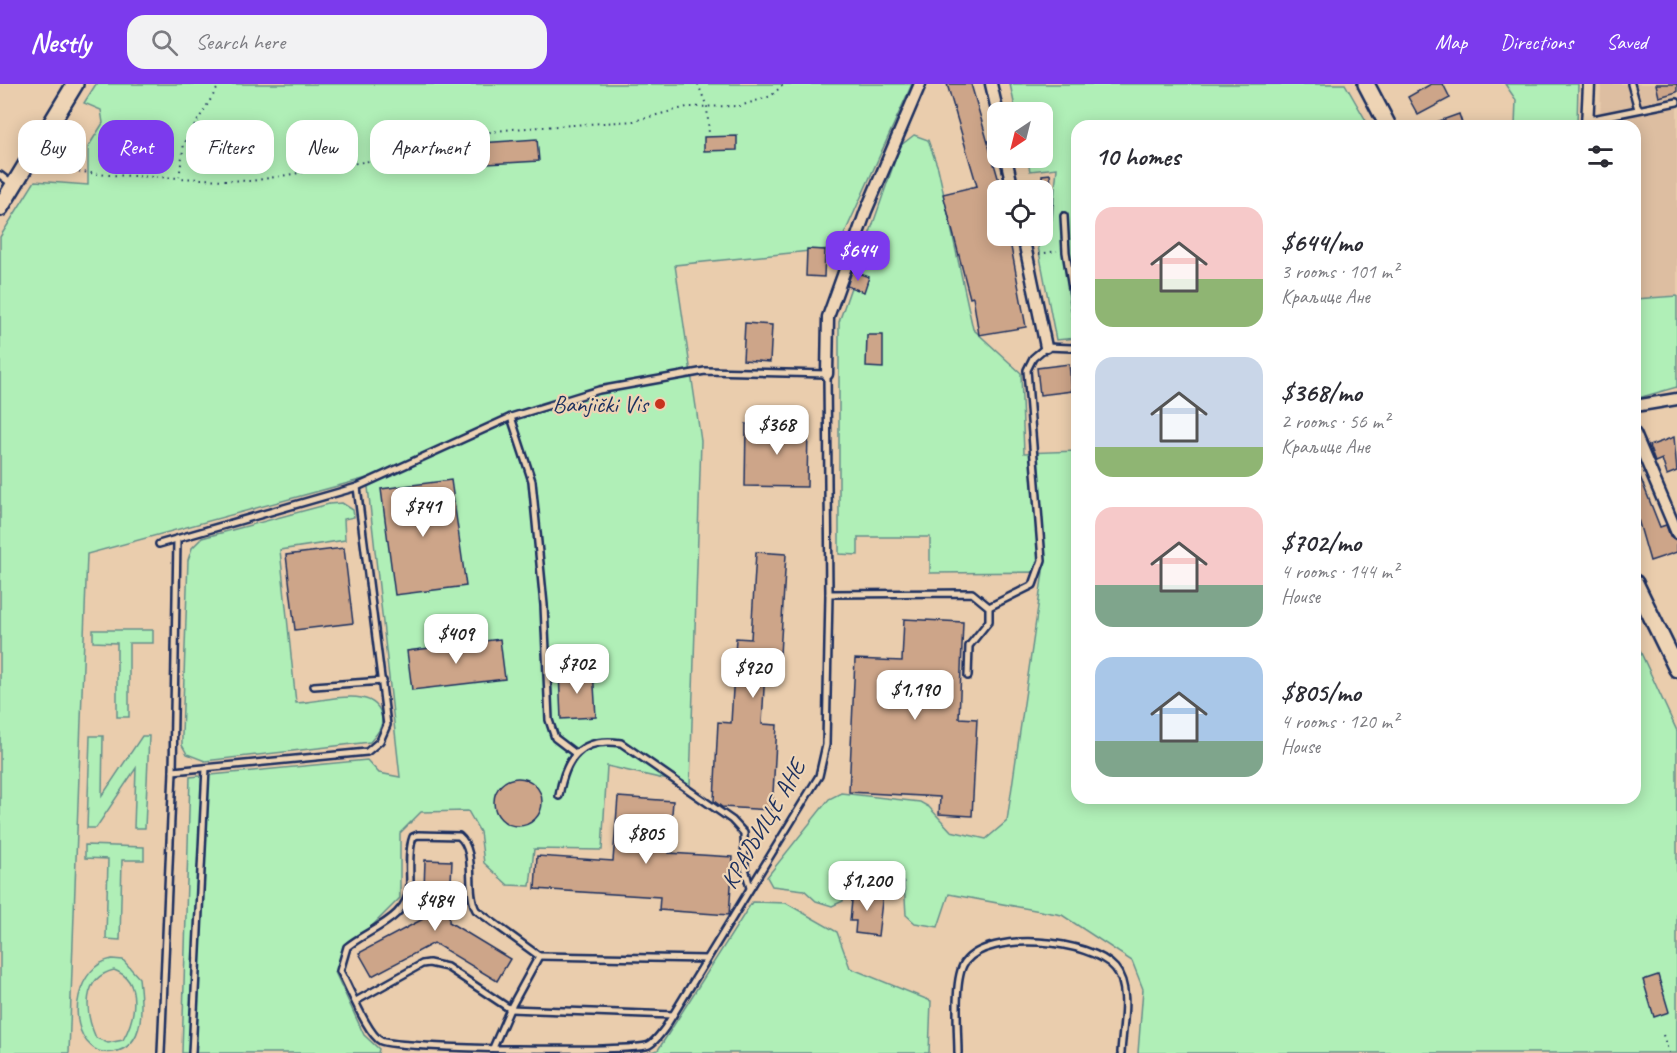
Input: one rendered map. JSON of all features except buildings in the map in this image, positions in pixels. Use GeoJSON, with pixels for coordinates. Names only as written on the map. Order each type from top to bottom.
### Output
{"type":"FeatureCollection","features":[{"type":"Feature","properties":{"kind":"main road"},"geometry":{"type":"LineString","coordinates":[[53,120],[75,84]]}},
{"type":"Feature","properties":{"kind":"main road"},"geometry":{"type":"LineString","coordinates":[[1365,84],[1385,120]]}},
{"type":"Feature","properties":{"kind":"main road"},"geometry":{"type":"LineString","coordinates":[[0,208],[21,174]]}},
{"type":"Feature","properties":{"kind":"main road"},"geometry":{"type":"LineString","coordinates":[[1641,596],[1677,669]]}},
{"type":"Feature","properties":{"kind":"street","name":"КРАЉИЦЕ АНЕ"},"geometry":{"type":"LineString","coordinates":[[827,374],[828,317],[867,211],[920,84]]}},
{"type":"Feature","properties":{"kind":"street"},"geometry":{"type":"LineString","coordinates":[[991,84],[995,102]]}},
{"type":"Feature","properties":{"kind":"street"},"geometry":{"type":"LineString","coordinates":[[1587,120],[1589,84]]}},
{"type":"Feature","properties":{"kind":"street"},"geometry":{"type":"LineString","coordinates":[[1025,246],[1046,347]]}},
{"type":"Feature","properties":{"kind":"street"},"geometry":{"type":"LineString","coordinates":[[1641,405],[1677,399]]}},
{"type":"Feature","properties":{"kind":"street"},"geometry":{"type":"LineString","coordinates":[[1641,448],[1677,533]]}},
{"type":"Feature","properties":{"kind":"lane"},"geometry":{"type":"LineString","coordinates":[[1631,84],[1638,110]]}},
{"type":"Feature","properties":{"kind":"lane"},"geometry":{"type":"LineString","coordinates":[[1599,120],[1677,102]]}},
{"type":"Feature","properties":{"kind":"lane"},"geometry":{"type":"LineString","coordinates":[[0,175],[14,185]]}},
{"type":"Feature","properties":{"kind":"lane"},"geometry":{"type":"LineString","coordinates":[[1064,216],[1071,281]]}},
{"type":"Feature","properties":{"kind":"lane"},"geometry":{"type":"LineString","coordinates":[[989,607],[1033,585],[1041,560],[1027,370],[1033,358],[1046,347],[1071,348]]}},
{"type":"Feature","properties":{"kind":"lane"},"geometry":{"type":"LineString","coordinates":[[159,544],[357,487],[511,417],[599,390],[705,371],[827,374]]}},
{"type":"Feature","properties":{"kind":"lane","name":"КРАЉИЦЕ АНЕ"},"geometry":{"type":"LineString","coordinates":[[539,956],[476,910],[471,900],[467,846],[459,836],[418,835],[411,842],[410,892],[406,904],[399,913],[347,948],[340,971],[373,1035],[390,1043],[454,1050],[624,1049],[650,1045],[673,1016],[819,777],[826,745],[829,594],[827,374]]}},
{"type":"Feature","properties":{"kind":"lane"},"geometry":{"type":"LineString","coordinates":[[511,417],[532,481],[544,605],[549,720],[555,738],[576,754]]}},
{"type":"Feature","properties":{"kind":"lane"},"geometry":{"type":"LineString","coordinates":[[173,771],[367,752],[380,741],[387,725],[357,487]]}},
{"type":"Feature","properties":{"kind":"lane"},"geometry":{"type":"LineString","coordinates":[[161,1053],[173,771],[177,540]]}},
{"type":"Feature","properties":{"kind":"lane"},"geometry":{"type":"LineString","coordinates":[[829,594],[972,593],[989,607]]}},
{"type":"Feature","properties":{"kind":"lane"},"geometry":{"type":"LineString","coordinates":[[968,676],[969,646],[989,621],[989,607]]}},
{"type":"Feature","properties":{"kind":"lane"},"geometry":{"type":"LineString","coordinates":[[314,686],[383,681]]}},
{"type":"Feature","properties":{"kind":"lane"},"geometry":{"type":"LineString","coordinates":[[558,796],[562,773],[576,754],[603,740],[621,743],[732,820],[744,833],[745,868],[750,888]]}},
{"type":"Feature","properties":{"kind":"lane"},"geometry":{"type":"LineString","coordinates":[[192,1053],[206,768]]}},
{"type":"Feature","properties":{"kind":"lane"},"geometry":{"type":"LineString","coordinates":[[958,1053],[959,985],[964,963],[981,948],[1006,943],[1053,943],[1092,952],[1115,967],[1124,986],[1120,1053]]}},
{"type":"Feature","properties":{"kind":"lane"},"geometry":{"type":"LineString","coordinates":[[493,1048],[510,1009],[539,956],[707,959]]}},
{"type":"Feature","properties":{"kind":"lane"},"geometry":{"type":"LineString","coordinates":[[356,1001],[422,964],[429,963],[447,967],[510,1009],[673,1016]]}},
{"type":"Feature","properties":{"kind":"lane"},"geometry":{"type":"LineString","coordinates":[[418,1045],[418,1053]]}},
{"type":"Feature","properties":{"kind":"path"},"geometry":{"type":"LineString","coordinates":[[186,179],[179,178],[184,143],[220,84]]}},
{"type":"Feature","properties":{"kind":"path"},"geometry":{"type":"LineString","coordinates":[[698,84],[707,107],[710,134]]}},
{"type":"Feature","properties":{"kind":"path"},"geometry":{"type":"LineString","coordinates":[[86,172],[251,182],[369,160],[456,137],[512,129],[634,121],[687,107],[740,106],[771,96],[784,84]]}},
{"type":"Feature","properties":{"kind":"path"},"geometry":{"type":"LineString","coordinates":[[1027,257],[1066,249]]}},
{"type":"Feature","properties":{"kind":"path"},"geometry":{"type":"LineString","coordinates":[[1663,1035],[1669,1053]]}},
{"type":"Feature","properties":{"kind":"shaded area"},"geometry":{"type":"Polygon","coordinates":[[[1601,84],[1677,84],[1677,296],[1641,299],[1641,120],[1600,120],[1601,84]]]}},
{"type":"Feature","properties":{"kind":"green space"},"geometry":{"type":"Polygon","coordinates":[[[96,84],[912,84],[838,248],[675,265],[701,441],[690,785],[607,766],[602,850],[534,849],[530,886],[508,885],[484,863],[480,832],[468,811],[421,812],[400,833],[400,898],[355,943],[335,972],[364,1035],[379,1049],[378,1053],[182,1053],[190,777],[367,760],[379,773],[400,777],[367,478],[87,554],[69,1053],[0,1053],[0,237],[35,181],[88,185],[88,147],[98,131],[98,174],[174,174],[174,120],[103,120],[101,110],[84,103],[96,84]]]}},
{"type":"Feature","properties":{"kind":"green space"},"geometry":{"type":"Polygon","coordinates":[[[1010,84],[1345,84],[1366,120],[1071,120],[1071,339],[1056,340],[1038,246],[1053,246],[1053,210],[1057,168],[1030,171],[1029,168],[1053,168],[1053,102],[1014,102],[1010,84]]]}},
{"type":"Feature","properties":{"kind":"green space"},"geometry":{"type":"Polygon","coordinates":[[[1505,84],[1578,84],[1577,120],[1515,120],[1516,100],[1505,84]]]}},
{"type":"Feature","properties":{"kind":"green space"},"geometry":{"type":"Polygon","coordinates":[[[914,135],[928,140],[938,168],[973,329],[1021,373],[1024,453],[1071,451],[1071,804],[1641,804],[1641,653],[1677,731],[1677,1053],[1138,1053],[1143,989],[1132,961],[1062,915],[949,894],[938,927],[915,923],[906,915],[904,882],[843,877],[843,901],[832,906],[816,901],[804,890],[772,886],[767,877],[829,799],[841,793],[920,802],[929,807],[951,831],[986,839],[1007,821],[1043,572],[930,573],[930,537],[858,537],[858,555],[839,554],[839,322],[900,146],[914,135]]]}},
{"type":"Feature","properties":{"kind":"green space"},"geometry":{"type":"Polygon","coordinates":[[[1677,296],[1677,387],[1641,397],[1641,299],[1677,296]]]}},
{"type":"Feature","properties":{"kind":"green space"},"geometry":{"type":"Polygon","coordinates":[[[342,503],[353,510],[354,517],[344,519],[345,540],[280,550],[296,703],[344,697],[367,700],[376,705],[381,714],[382,722],[378,733],[370,742],[205,761],[187,754],[182,745],[182,735],[188,560],[192,548],[202,538],[329,504],[342,503]]]}},
{"type":"Feature","properties":{"kind":"green space"},"geometry":{"type":"Polygon","coordinates":[[[93,630],[153,630],[153,643],[129,643],[129,717],[117,717],[117,643],[93,642],[93,630]]]}},
{"type":"Feature","properties":{"kind":"green space"},"geometry":{"type":"Polygon","coordinates":[[[90,736],[103,736],[102,796],[142,736],[149,736],[145,828],[134,828],[136,768],[96,828],[87,828],[90,736]]]}},
{"type":"Feature","properties":{"kind":"green space"},"geometry":{"type":"Polygon","coordinates":[[[85,845],[144,847],[144,860],[122,860],[120,940],[106,939],[108,859],[85,858],[85,845]]]}},
{"type":"Feature","properties":{"kind":"green space"},"geometry":{"type":"Polygon","coordinates":[[[752,902],[786,903],[837,932],[850,968],[931,1001],[929,1053],[647,1053],[658,1050],[752,902]]]}},
{"type":"Feature","properties":{"kind":"green space"},"geometry":{"type":"Polygon","coordinates":[[[112,959],[123,960],[139,978],[141,1011],[137,1033],[132,1042],[113,1052],[102,1052],[93,1048],[83,1036],[79,1024],[77,1010],[79,996],[91,972],[100,964],[112,959]],[[114,970],[103,974],[91,988],[88,998],[92,1028],[96,1038],[108,1043],[123,1040],[131,1022],[133,991],[123,975],[114,970]]]}},
{"type":"Feature","properties":{"kind":"place","name":"Banjički Vis"},"geometry":{"type":"Point","coordinates":[660,404]}}]}
